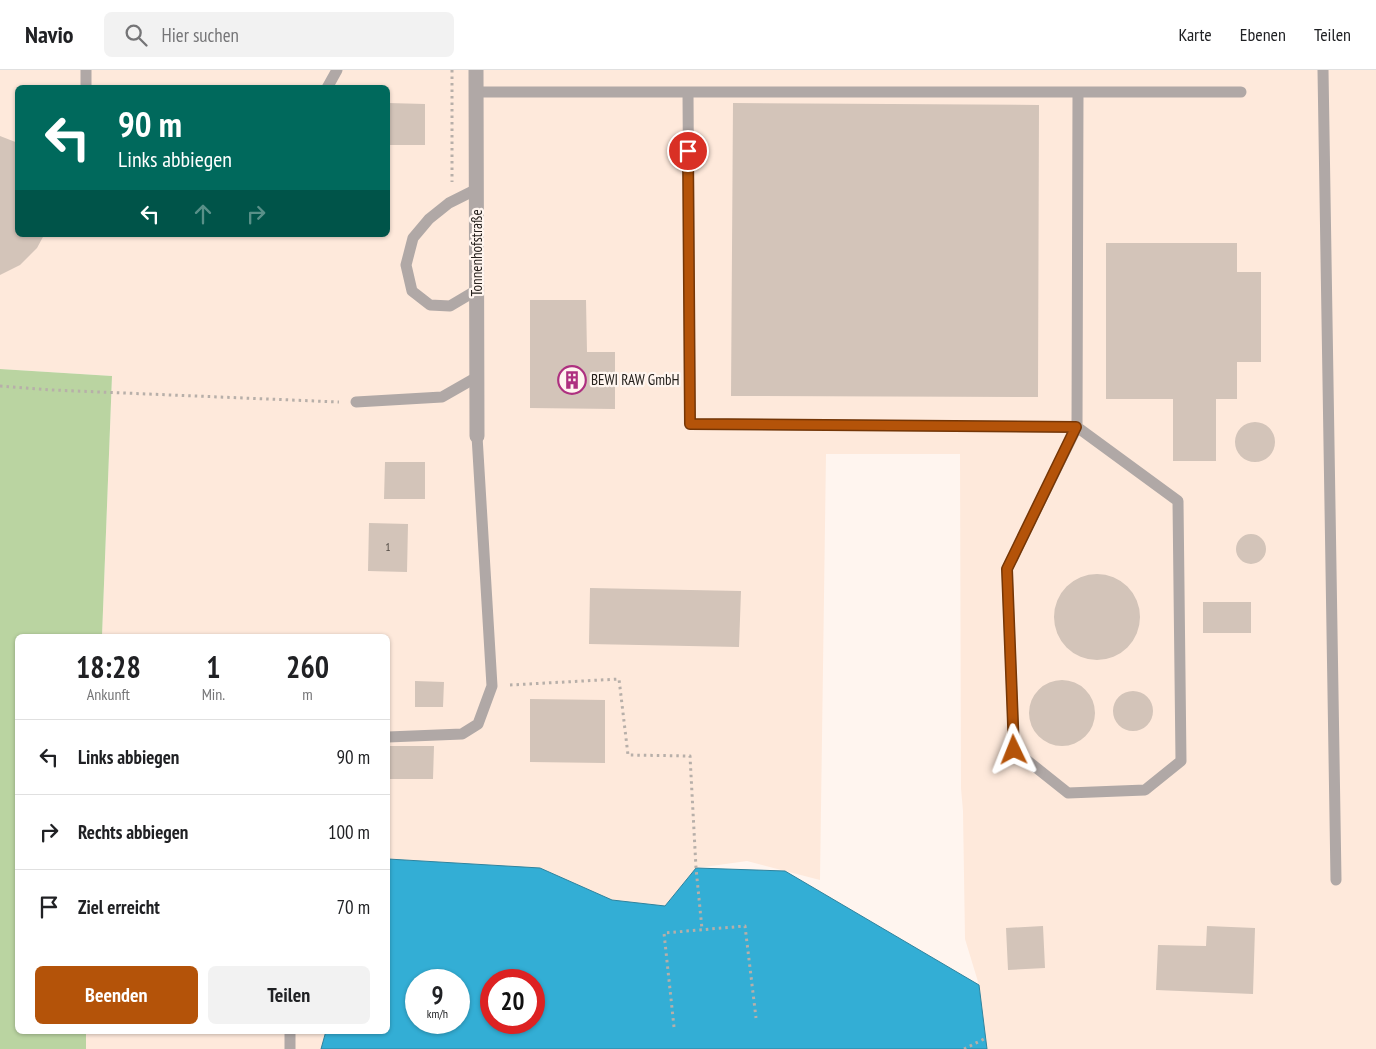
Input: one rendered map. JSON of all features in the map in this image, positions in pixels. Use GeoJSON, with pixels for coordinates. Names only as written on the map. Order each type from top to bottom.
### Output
{"type":"FeatureCollection","features":[{"type":"Feature","properties":{"kind":"street","name":"Tonnenhofstraße"},"geometry":{"type":"LineString","coordinates":[[476,70],[476,436]]}},
{"type":"Feature","properties":{"kind":"lane"},"geometry":{"type":"LineString","coordinates":[[86,70],[86,85]]}},
{"type":"Feature","properties":{"kind":"lane"},"geometry":{"type":"LineString","coordinates":[[329,85],[337,70]]}},
{"type":"Feature","properties":{"kind":"lane"},"geometry":{"type":"LineString","coordinates":[[1324,70],[1336,880]]}},
{"type":"Feature","properties":{"kind":"lane"},"geometry":{"type":"LineString","coordinates":[[476,92],[1241,92]]}},
{"type":"Feature","properties":{"kind":"lane"},"geometry":{"type":"LineString","coordinates":[[688,92],[690,424],[1076,427],[1178,501],[1181,761],[1145,790],[1068,793],[1014,750],[1007,569],[1076,427],[1078,92]]}},
{"type":"Feature","properties":{"kind":"lane"},"geometry":{"type":"LineString","coordinates":[[477,189],[449,204],[429,219],[413,238],[406,265],[412,291],[430,305],[450,306],[477,290]]}},
{"type":"Feature","properties":{"kind":"lane"},"geometry":{"type":"LineString","coordinates":[[356,402],[442,397],[477,377]]}},
{"type":"Feature","properties":{"kind":"lane"},"geometry":{"type":"LineString","coordinates":[[390,737],[462,734],[478,724],[492,686],[476,436]]}},
{"type":"Feature","properties":{"kind":"lane"},"geometry":{"type":"LineString","coordinates":[[290,1034],[290,1049]]}},
{"type":"Feature","properties":{"kind":"path"},"geometry":{"type":"LineString","coordinates":[[452,70],[452,182]]}},
{"type":"Feature","properties":{"kind":"path"},"geometry":{"type":"LineString","coordinates":[[0,386],[52,390],[356,402]]}},
{"type":"Feature","properties":{"kind":"path"},"geometry":{"type":"LineString","coordinates":[[492,686],[619,679],[628,755],[690,756],[696,868],[702,929]]}},
{"type":"Feature","properties":{"kind":"path"},"geometry":{"type":"LineString","coordinates":[[674,1027],[664,932],[745,926],[756,1018]]}},
{"type":"Feature","properties":{"kind":"path"},"geometry":{"type":"LineString","coordinates":[[964,1049],[986,1038]]}},
{"type":"Feature","properties":{"kind":"shaded area"},"geometry":{"type":"Polygon","coordinates":[[[0,70],[1376,70],[1376,1049],[987,1049],[979,985],[965,939],[961,788],[960,454],[826,454],[820,880],[747,861],[697,868],[665,906],[605,909],[501,866],[390,859],[390,634],[102,634],[112,376],[0,369],[0,70]]]}},
{"type":"Feature","properties":{"kind":"shaded area"},"geometry":{"type":"Polygon","coordinates":[[[86,1034],[327,1034],[327,1049],[86,1049],[86,1034]]]}},
{"type":"Feature","properties":{"kind":"green space"},"geometry":{"type":"Polygon","coordinates":[[[0,369],[112,376],[102,634],[15,634],[15,1034],[86,1034],[86,1049],[0,1049],[0,369]]]}},
{"type":"Feature","properties":{"kind":"water"},"geometry":{"type":"Polygon","coordinates":[[[390,859],[540,868],[612,900],[665,906],[696,868],[785,871],[979,985],[987,1049],[321,1049],[325,1034],[390,1034],[390,859]]]}},
{"type":"Feature","properties":{"kind":"building"},"geometry":{"type":"Polygon","coordinates":[[[390,103],[425,104],[425,145],[390,145],[390,103]]]}},
{"type":"Feature","properties":{"kind":"building"},"geometry":{"type":"Polygon","coordinates":[[[733,103],[1039,105],[1038,397],[731,396],[733,103]]]}},
{"type":"Feature","properties":{"kind":"building"},"geometry":{"type":"Polygon","coordinates":[[[0,136],[15,142],[15,237],[43,237],[37,248],[20,265],[0,275],[0,136]]]}},
{"type":"Feature","properties":{"kind":"building"},"geometry":{"type":"Polygon","coordinates":[[[1106,243],[1237,243],[1237,272],[1261,272],[1261,362],[1237,362],[1237,399],[1216,399],[1216,461],[1173,461],[1173,399],[1106,399],[1106,243]]]}},
{"type":"Feature","properties":{"kind":"building","name":"BEWI RAW GmbH"},"geometry":{"type":"Polygon","coordinates":[[[530,300],[586,300],[587,352],[615,352],[615,409],[530,408],[530,300]]]}},
{"type":"Feature","properties":{"kind":"building"},"geometry":{"type":"Polygon","coordinates":[[[1259,422],[1266,425],[1272,431],[1275,442],[1274,450],[1266,459],[1259,462],[1251,462],[1244,459],[1236,450],[1235,438],[1238,431],[1247,423],[1259,422]]]}},
{"type":"Feature","properties":{"kind":"building"},"geometry":{"type":"Polygon","coordinates":[[[385,462],[425,462],[425,499],[384,499],[385,462]]]}},
{"type":"Feature","properties":{"kind":"building"},"geometry":{"type":"Polygon","coordinates":[[[369,523],[408,524],[407,572],[368,571],[369,523]]]}},
{"type":"Feature","properties":{"kind":"building"},"geometry":{"type":"Polygon","coordinates":[[[1251,534],[1257,535],[1265,543],[1265,555],[1257,563],[1251,564],[1245,563],[1237,555],[1236,549],[1237,543],[1245,535],[1251,534]]]}},
{"type":"Feature","properties":{"kind":"building"},"geometry":{"type":"Polygon","coordinates":[[[1097,574],[1113,577],[1121,581],[1133,593],[1137,601],[1140,617],[1137,633],[1133,641],[1121,653],[1113,657],[1097,660],[1081,657],[1073,653],[1061,641],[1057,633],[1054,617],[1057,601],[1061,593],[1073,581],[1081,577],[1097,574]]]}},
{"type":"Feature","properties":{"kind":"building"},"geometry":{"type":"Polygon","coordinates":[[[590,588],[741,591],[739,647],[589,644],[590,588]]]}},
{"type":"Feature","properties":{"kind":"building"},"geometry":{"type":"Polygon","coordinates":[[[1203,602],[1251,602],[1251,633],[1203,633],[1203,602]]]}},
{"type":"Feature","properties":{"kind":"building"},"geometry":{"type":"Polygon","coordinates":[[[1056,680],[1068,680],[1080,685],[1090,695],[1095,707],[1093,726],[1080,741],[1068,746],[1056,746],[1044,741],[1034,731],[1029,719],[1029,707],[1034,695],[1044,685],[1056,680]]]}},
{"type":"Feature","properties":{"kind":"building"},"geometry":{"type":"Polygon","coordinates":[[[415,681],[444,682],[443,707],[415,707],[415,681]]]}},
{"type":"Feature","properties":{"kind":"building"},"geometry":{"type":"Polygon","coordinates":[[[1137,691],[1144,694],[1150,700],[1153,711],[1152,719],[1144,728],[1137,731],[1129,731],[1122,728],[1114,719],[1113,707],[1116,700],[1125,692],[1137,691]]]}},
{"type":"Feature","properties":{"kind":"building"},"geometry":{"type":"Polygon","coordinates":[[[530,699],[605,700],[605,763],[530,762],[530,699]]]}},
{"type":"Feature","properties":{"kind":"building"},"geometry":{"type":"Polygon","coordinates":[[[390,746],[434,746],[433,779],[390,779],[390,746]]]}},
{"type":"Feature","properties":{"kind":"building"},"geometry":{"type":"Polygon","coordinates":[[[1043,926],[1045,968],[1008,970],[1006,928],[1043,926]]]}},
{"type":"Feature","properties":{"kind":"building"},"geometry":{"type":"Polygon","coordinates":[[[1207,926],[1255,928],[1253,994],[1156,990],[1158,945],[1206,946],[1207,926]]]}},
{"type":"Feature","properties":{"kind":"place","name":"BEWI RAW GmbH"},"geometry":{"type":"Point","coordinates":[572,380]}},
{"type":"Feature","properties":{"kind":"route"},"geometry":{"type":"LineString","coordinates":[[688,151],[690,424],[1076,427],[1007,569],[1014,750]]}}]}
